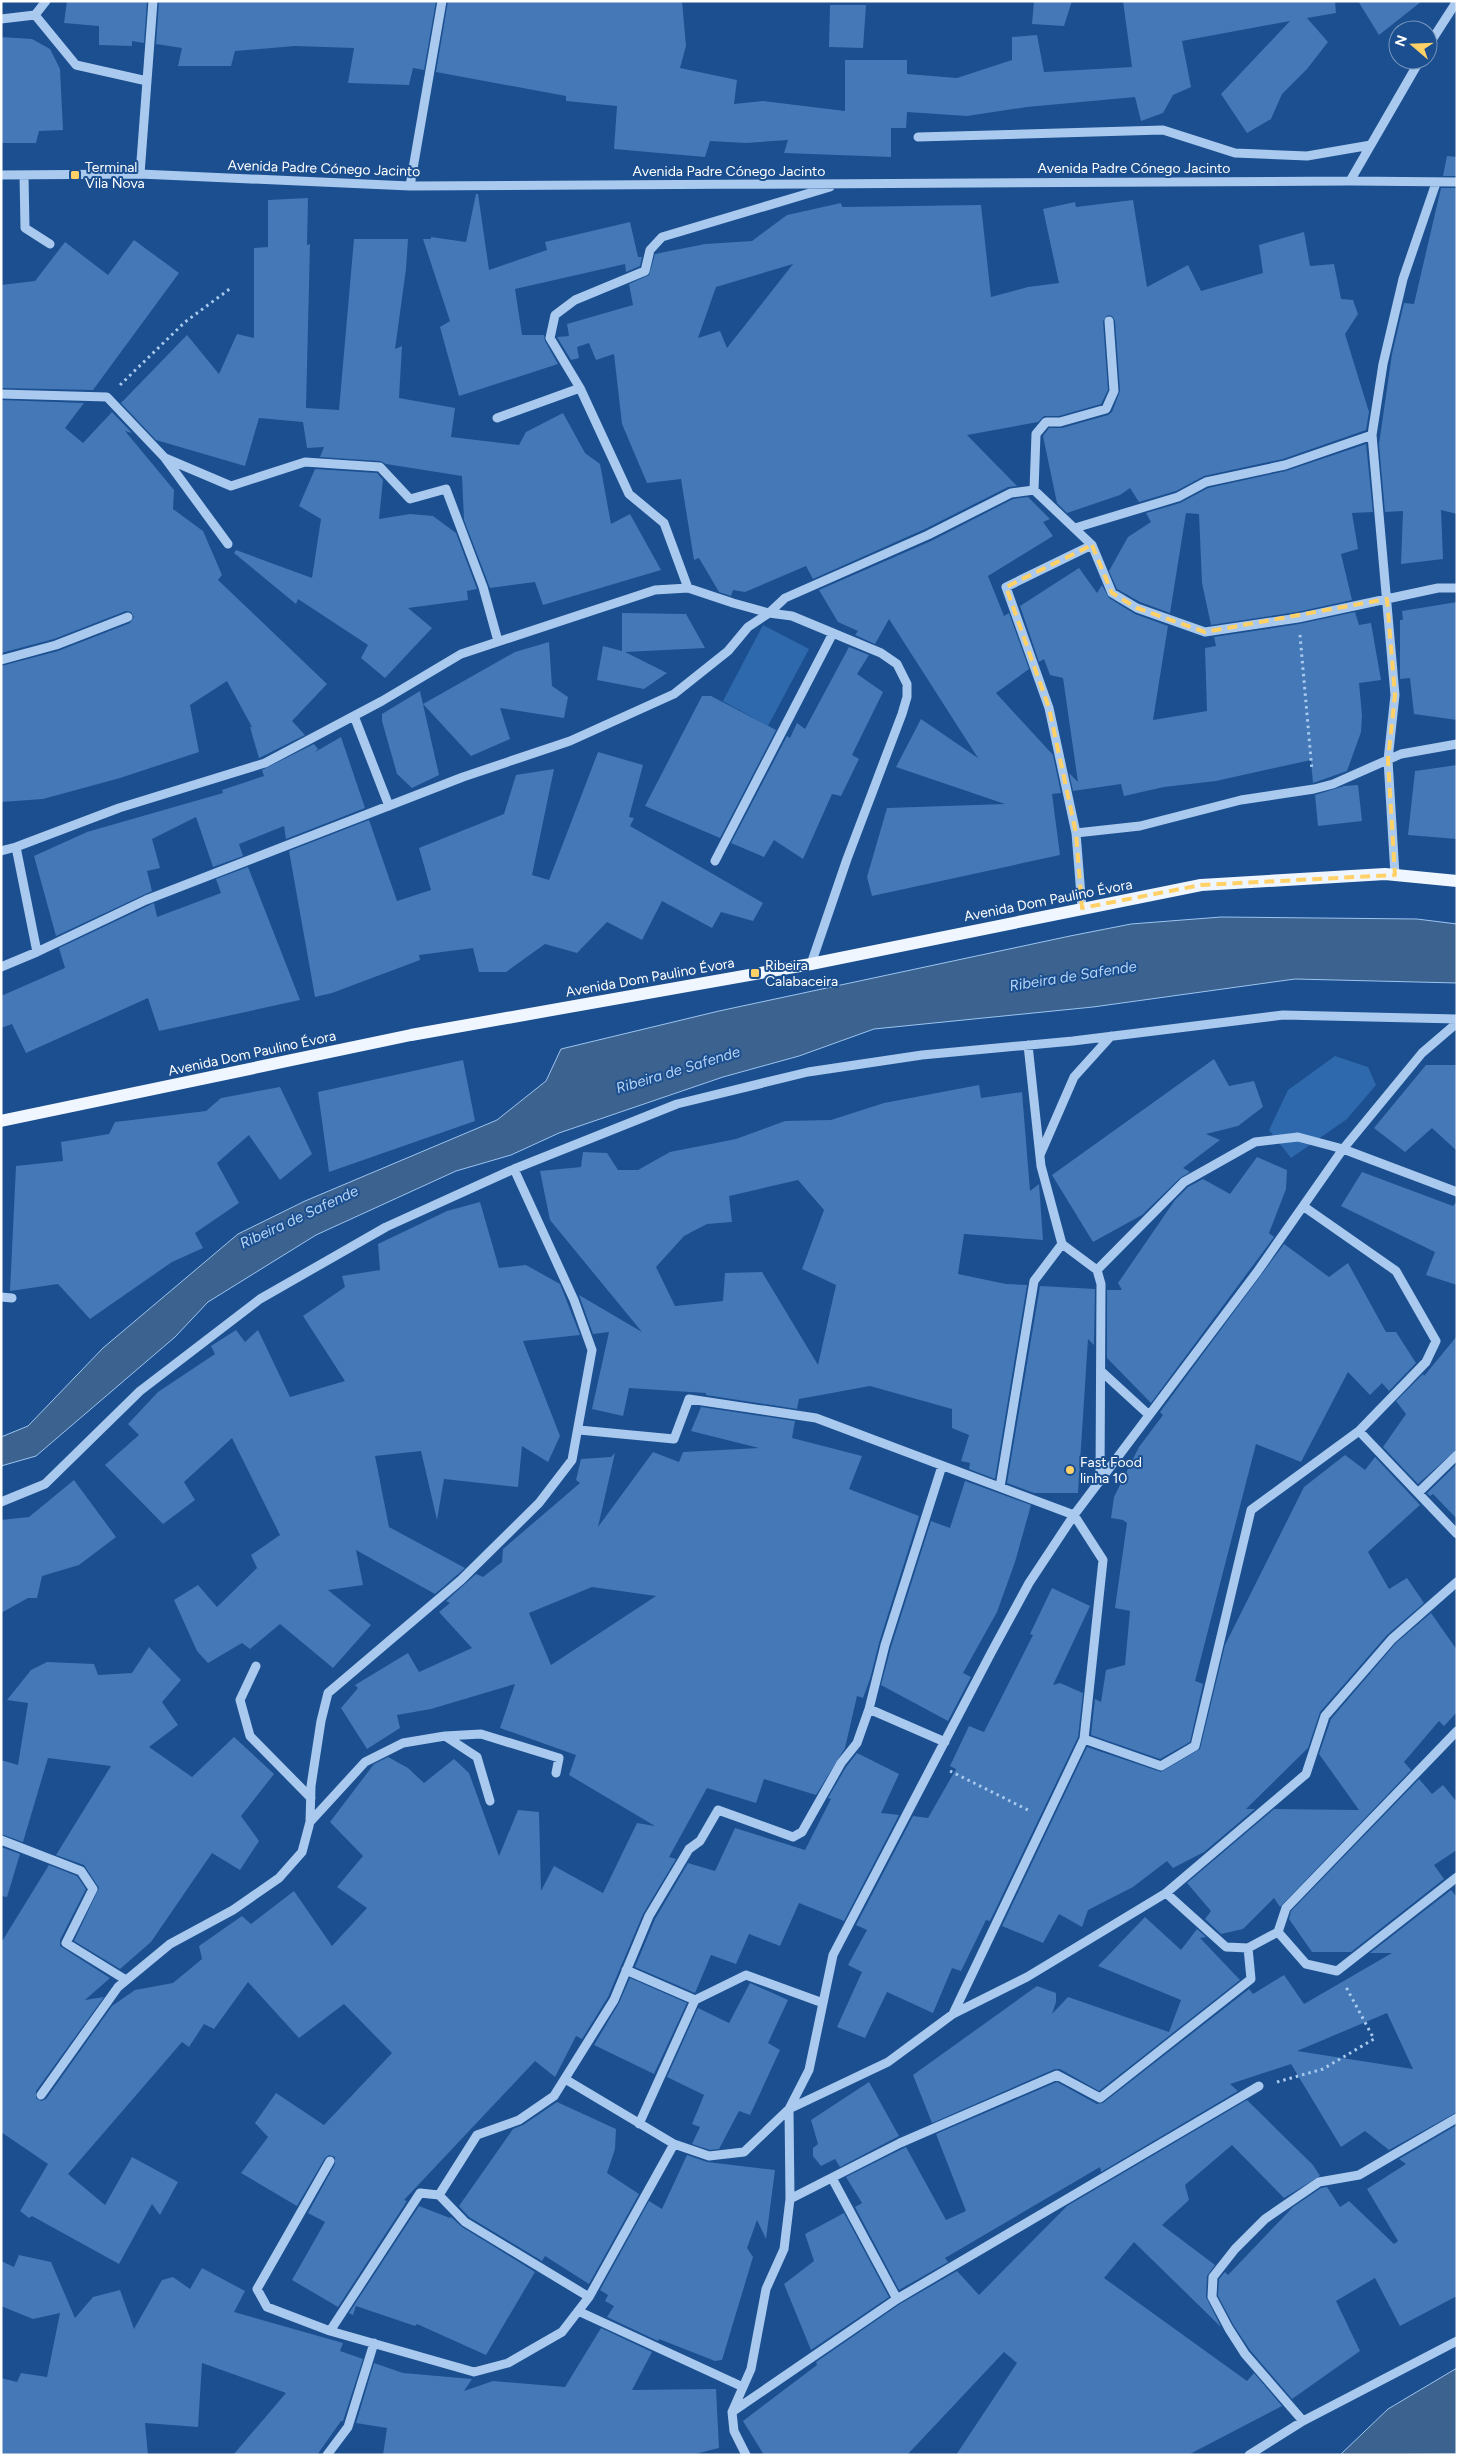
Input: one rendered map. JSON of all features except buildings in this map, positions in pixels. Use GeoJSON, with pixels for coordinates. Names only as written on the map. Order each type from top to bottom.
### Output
{"type":"FeatureCollection","features":[{"type":"Feature","properties":{"kind":"main road","name":"Avenida Dom Paulino Évora"},"geometry":{"type":"LineString","coordinates":[[1,1121],[410,1036],[811,964],[1201,885],[1395,875],[1457,881]]}},
{"type":"Feature","properties":{"kind":"street"},"geometry":{"type":"LineString","coordinates":[[1,19],[35,14],[46,1]]}},
{"type":"Feature","properties":{"kind":"street"},"geometry":{"type":"LineString","coordinates":[[140,174],[153,1]]}},
{"type":"Feature","properties":{"kind":"street"},"geometry":{"type":"LineString","coordinates":[[410,186],[442,1]]}},
{"type":"Feature","properties":{"kind":"street"},"geometry":{"type":"LineString","coordinates":[[1438,30],[1457,1]]}},
{"type":"Feature","properties":{"kind":"street"},"geometry":{"type":"LineString","coordinates":[[35,14],[76,65],[147,81]]}},
{"type":"Feature","properties":{"kind":"street"},"geometry":{"type":"LineString","coordinates":[[1350,181],[1414,70]]}},
{"type":"Feature","properties":{"kind":"street"},"geometry":{"type":"LineString","coordinates":[[918,137],[1163,130],[1236,154],[1307,156],[1371,145]]}},
{"type":"Feature","properties":{"kind":"street","name":"Avenida Padre Cónego Jacinto"},"geometry":{"type":"LineString","coordinates":[[1,175],[140,174],[410,186],[1457,182]]}},
{"type":"Feature","properties":{"kind":"street"},"geometry":{"type":"LineString","coordinates":[[24,175],[26,228],[50,244]]}},
{"type":"Feature","properties":{"kind":"street"},"geometry":{"type":"LineString","coordinates":[[1395,875],[1388,760],[1395,695],[1372,435],[1383,364],[1403,279],[1436,183]]}},
{"type":"Feature","properties":{"kind":"street"},"geometry":{"type":"LineString","coordinates":[[688,588],[664,523],[629,494],[580,388],[550,338],[556,315],[576,300],[645,271],[650,250],[662,237],[840,184]]}},
{"type":"Feature","properties":{"kind":"street"},"geometry":{"type":"LineString","coordinates":[[1109,321],[1114,392],[1106,409],[1060,422],[1046,422],[1036,434],[1034,490],[1092,545],[1112,593],[1137,608],[1205,632],[1298,618],[1438,588],[1457,588]]}},
{"type":"Feature","properties":{"kind":"street"},"geometry":{"type":"LineString","coordinates":[[497,418],[580,388]]}},
{"type":"Feature","properties":{"kind":"street"},"geometry":{"type":"LineString","coordinates":[[1,394],[107,397],[165,458],[228,544]]}},
{"type":"Feature","properties":{"kind":"street"},"geometry":{"type":"LineString","coordinates":[[1075,528],[1178,497],[1206,482],[1286,465],[1372,435]]}},
{"type":"Feature","properties":{"kind":"street"},"geometry":{"type":"LineString","coordinates":[[165,458],[231,486],[305,462],[380,467],[410,499],[446,489],[483,587],[498,641]]}},
{"type":"Feature","properties":{"kind":"street"},"geometry":{"type":"LineString","coordinates":[[1,967],[146,900],[463,777],[570,741],[674,694],[728,651],[748,627],[769,613],[785,598],[928,535],[1011,493],[1034,490]]}},
{"type":"Feature","properties":{"kind":"street"},"geometry":{"type":"LineString","coordinates":[[1082,908],[1076,833],[1049,708],[1006,588],[1092,545]]}},
{"type":"Feature","properties":{"kind":"street"},"geometry":{"type":"LineString","coordinates":[[1,851],[119,808],[265,763],[354,716],[461,654],[655,590],[688,588],[769,613],[792,616],[891,659],[904,674],[907,684],[907,697],[847,859],[811,964]]}},
{"type":"Feature","properties":{"kind":"street"},"geometry":{"type":"LineString","coordinates":[[1,660],[56,645],[128,618]]}},
{"type":"Feature","properties":{"kind":"street"},"geometry":{"type":"LineString","coordinates":[[715,860],[833,634]]}},
{"type":"Feature","properties":{"kind":"street"},"geometry":{"type":"LineString","coordinates":[[354,716],[389,806]]}},
{"type":"Feature","properties":{"kind":"street"},"geometry":{"type":"LineString","coordinates":[[1076,833],[1140,826],[1241,800],[1314,789],[1333,784],[1401,754],[1457,744]]}},
{"type":"Feature","properties":{"kind":"street"},"geometry":{"type":"LineString","coordinates":[[16,846],[37,952]]}},
{"type":"Feature","properties":{"kind":"street"},"geometry":{"type":"LineString","coordinates":[[1,1502],[45,1484],[140,1391],[260,1299],[386,1227],[514,1169],[678,1104],[808,1072],[922,1055],[1111,1036],[1282,1015],[1457,1019]]}},
{"type":"Feature","properties":{"kind":"street"},"geometry":{"type":"LineString","coordinates":[[746,2455],[734,2431],[732,2412],[751,2369],[766,2289],[784,2250],[790,2199],[789,2109],[809,2070],[833,1955],[1029,1583],[1074,1515],[1303,1206],[1343,1149],[1422,1054],[1457,1024]]}},
{"type":"Feature","properties":{"kind":"street"},"geometry":{"type":"LineString","coordinates":[[1040,1155],[1074,1077],[1111,1036]]}},
{"type":"Feature","properties":{"kind":"street"},"geometry":{"type":"LineString","coordinates":[[1028,1045],[1040,1155],[1062,1244],[1097,1270],[1101,1284],[1100,1480]]}},
{"type":"Feature","properties":{"kind":"street"},"geometry":{"type":"LineString","coordinates":[[1097,1270],[1184,1182],[1255,1142],[1298,1137],[1343,1149],[1457,1192]]}},
{"type":"Feature","properties":{"kind":"street"},"geometry":{"type":"LineString","coordinates":[[41,2095],[118,1988],[126,1980],[170,1944],[233,1910],[279,1878],[302,1852],[310,1822],[311,1798],[321,1721],[328,1693],[461,1580],[539,1503],[572,1460],[579,1430],[580,1407],[592,1350],[574,1300],[514,1169]]}},
{"type":"Feature","properties":{"kind":"street"},"geometry":{"type":"LineString","coordinates":[[1084,1739],[1161,1766],[1195,1746],[1251,1510],[1358,1431],[1426,1362],[1436,1341],[1396,1271],[1303,1206]]}},
{"type":"Feature","properties":{"kind":"street"},"geometry":{"type":"LineString","coordinates":[[1000,1487],[1034,1281],[1062,1244]]}},
{"type":"Feature","properties":{"kind":"street"},"geometry":{"type":"LineString","coordinates":[[1,1298],[12,1298]]}},
{"type":"Feature","properties":{"kind":"street"},"geometry":{"type":"LineString","coordinates":[[1101,1371],[1149,1415]]}},
{"type":"Feature","properties":{"kind":"street"},"geometry":{"type":"LineString","coordinates":[[579,1430],[674,1439],[690,1399],[816,1418],[1074,1515],[1103,1560],[1084,1739],[953,2014]]}},
{"type":"Feature","properties":{"kind":"street"},"geometry":{"type":"LineString","coordinates":[[1358,1431],[1457,1534]]}},
{"type":"Feature","properties":{"kind":"street"},"geometry":{"type":"LineString","coordinates":[[1418,1493],[1457,1455]]}},
{"type":"Feature","properties":{"kind":"street"},"geometry":{"type":"LineString","coordinates":[[439,2195],[477,2135],[519,2120],[554,2096],[614,2000],[649,1916],[690,1849],[700,1841],[718,1810],[793,1837],[802,1832],[841,1763],[857,1743],[869,1709],[885,1645],[942,1466]]}},
{"type":"Feature","properties":{"kind":"street"},"geometry":{"type":"LineString","coordinates":[[565,2079],[674,2144],[709,2156],[744,2152],[789,2109],[888,2062],[953,2014],[1027,1977],[1166,1893],[1306,1774],[1326,1716],[1392,1638],[1457,1582]]}},
{"type":"Feature","properties":{"kind":"street"},"geometry":{"type":"LineString","coordinates":[[256,1666],[240,1700],[250,1736],[311,1798]]}},
{"type":"Feature","properties":{"kind":"street"},"geometry":{"type":"LineString","coordinates":[[869,1709],[945,1742]]}},
{"type":"Feature","properties":{"kind":"street"},"geometry":{"type":"LineString","coordinates":[[1166,1893],[1226,1947],[1248,1948],[1278,1932],[1286,1908],[1457,1731]]}},
{"type":"Feature","properties":{"kind":"street"},"geometry":{"type":"LineString","coordinates":[[310,1822],[365,1762],[403,1743],[445,1736],[481,1734],[559,1758],[556,1773]]}},
{"type":"Feature","properties":{"kind":"street"},"geometry":{"type":"LineString","coordinates":[[445,1736],[477,1757],[490,1801]]}},
{"type":"Feature","properties":{"kind":"street"},"geometry":{"type":"LineString","coordinates":[[1,1840],[81,1871],[93,1889],[66,1943],[126,1980]]}},
{"type":"Feature","properties":{"kind":"street"},"geometry":{"type":"LineString","coordinates":[[1278,1932],[1306,1964],[1337,1971],[1457,1877]]}},
{"type":"Feature","properties":{"kind":"street"},"geometry":{"type":"LineString","coordinates":[[790,2199],[900,2143],[1057,2074],[1100,2098],[1251,1979],[1248,1948]]}},
{"type":"Feature","properties":{"kind":"street"},"geometry":{"type":"LineString","coordinates":[[626,1970],[695,2000]]}},
{"type":"Feature","properties":{"kind":"street"},"geometry":{"type":"LineString","coordinates":[[639,2124],[695,2000],[746,1975],[823,2004]]}},
{"type":"Feature","properties":{"kind":"street"},"geometry":{"type":"LineString","coordinates":[[732,2412],[897,2298],[1260,2086]]}},
{"type":"Feature","properties":{"kind":"street"},"geometry":{"type":"LineString","coordinates":[[1303,2421],[1245,2354],[1229,2329],[1212,2297],[1213,2277],[1236,2249],[1265,2219],[1319,2182],[1359,2175],[1457,2118]]}},
{"type":"Feature","properties":{"kind":"street"},"geometry":{"type":"LineString","coordinates":[[330,2161],[256,2289],[268,2307],[330,2331],[474,2372],[508,2363],[562,2332],[589,2297],[674,2144]]}},
{"type":"Feature","properties":{"kind":"street"},"geometry":{"type":"LineString","coordinates":[[832,2178],[897,2298]]}},
{"type":"Feature","properties":{"kind":"street"},"geometry":{"type":"LineString","coordinates":[[330,2331],[420,2193],[439,2195],[465,2222],[589,2297]]}},
{"type":"Feature","properties":{"kind":"street"},"geometry":{"type":"LineString","coordinates":[[578,2311],[743,2386]]}},
{"type":"Feature","properties":{"kind":"street"},"geometry":{"type":"LineString","coordinates":[[1249,2455],[1303,2421],[1457,2341]]}},
{"type":"Feature","properties":{"kind":"street"},"geometry":{"type":"LineString","coordinates":[[327,2455],[348,2427],[374,2343]]}},
{"type":"Feature","properties":{"kind":"path"},"geometry":{"type":"LineString","coordinates":[[107,397],[185,322],[231,288]]}},
{"type":"Feature","properties":{"kind":"path"},"geometry":{"type":"LineString","coordinates":[[1298,618],[1314,789]]}},
{"type":"Feature","properties":{"kind":"path"},"geometry":{"type":"LineString","coordinates":[[934,1763],[1046,1819]]}},
{"type":"Feature","properties":{"kind":"path"},"geometry":{"type":"LineString","coordinates":[[1260,2086],[1289,2080],[1322,2068],[1374,2038],[1337,1971]]}},
{"type":"Feature","properties":{"kind":"highlighted area"},"geometry":{"type":"Polygon","coordinates":[[[1092,545],[1112,593],[1137,608],[1205,632],[1387,599],[1395,695],[1388,760],[1395,875],[1201,885],[1082,908],[1076,833],[1049,708],[1006,587],[1092,545]]]}},
{"type":"Feature","properties":{"kind":"shaded area"},"geometry":{"type":"Polygon","coordinates":[[[763,625],[809,649],[768,726],[723,701],[763,625]]]}},
{"type":"Feature","properties":{"kind":"shaded area"},"geometry":{"type":"Polygon","coordinates":[[[1335,1056],[1368,1067],[1376,1085],[1347,1119],[1291,1158],[1269,1130],[1288,1090],[1335,1056]]]}},
{"type":"Feature","properties":{"kind":"water","name":"Ribeira de Safende"},"geometry":{"type":"Polygon","coordinates":[[[1221,917],[1417,919],[1457,924],[1457,983],[1295,979],[1093,1007],[874,1029],[799,1056],[723,1077],[559,1133],[511,1155],[456,1171],[316,1235],[208,1302],[175,1337],[36,1456],[1,1466],[1,1437],[28,1426],[103,1348],[238,1234],[305,1201],[497,1120],[546,1081],[561,1049],[719,1011],[1070,936],[1131,924],[1221,917]]]}},
{"type":"Feature","properties":{"kind":"water"},"geometry":{"type":"Polygon","coordinates":[[[1457,2368],[1457,2454],[1340,2455],[1388,2409],[1457,2368]]]}},
{"type":"Feature","properties":{"kind":"place","name":"Terminal Vila Nova"},"geometry":{"type":"Point","coordinates":[75,175]}},
{"type":"Feature","properties":{"kind":"place","name":"Ribeira Calabaceira"},"geometry":{"type":"Point","coordinates":[755,973]}},
{"type":"Feature","properties":{"kind":"place","name":"Fast Food linha 10"},"geometry":{"type":"Point","coordinates":[1070,1470]}}]}
